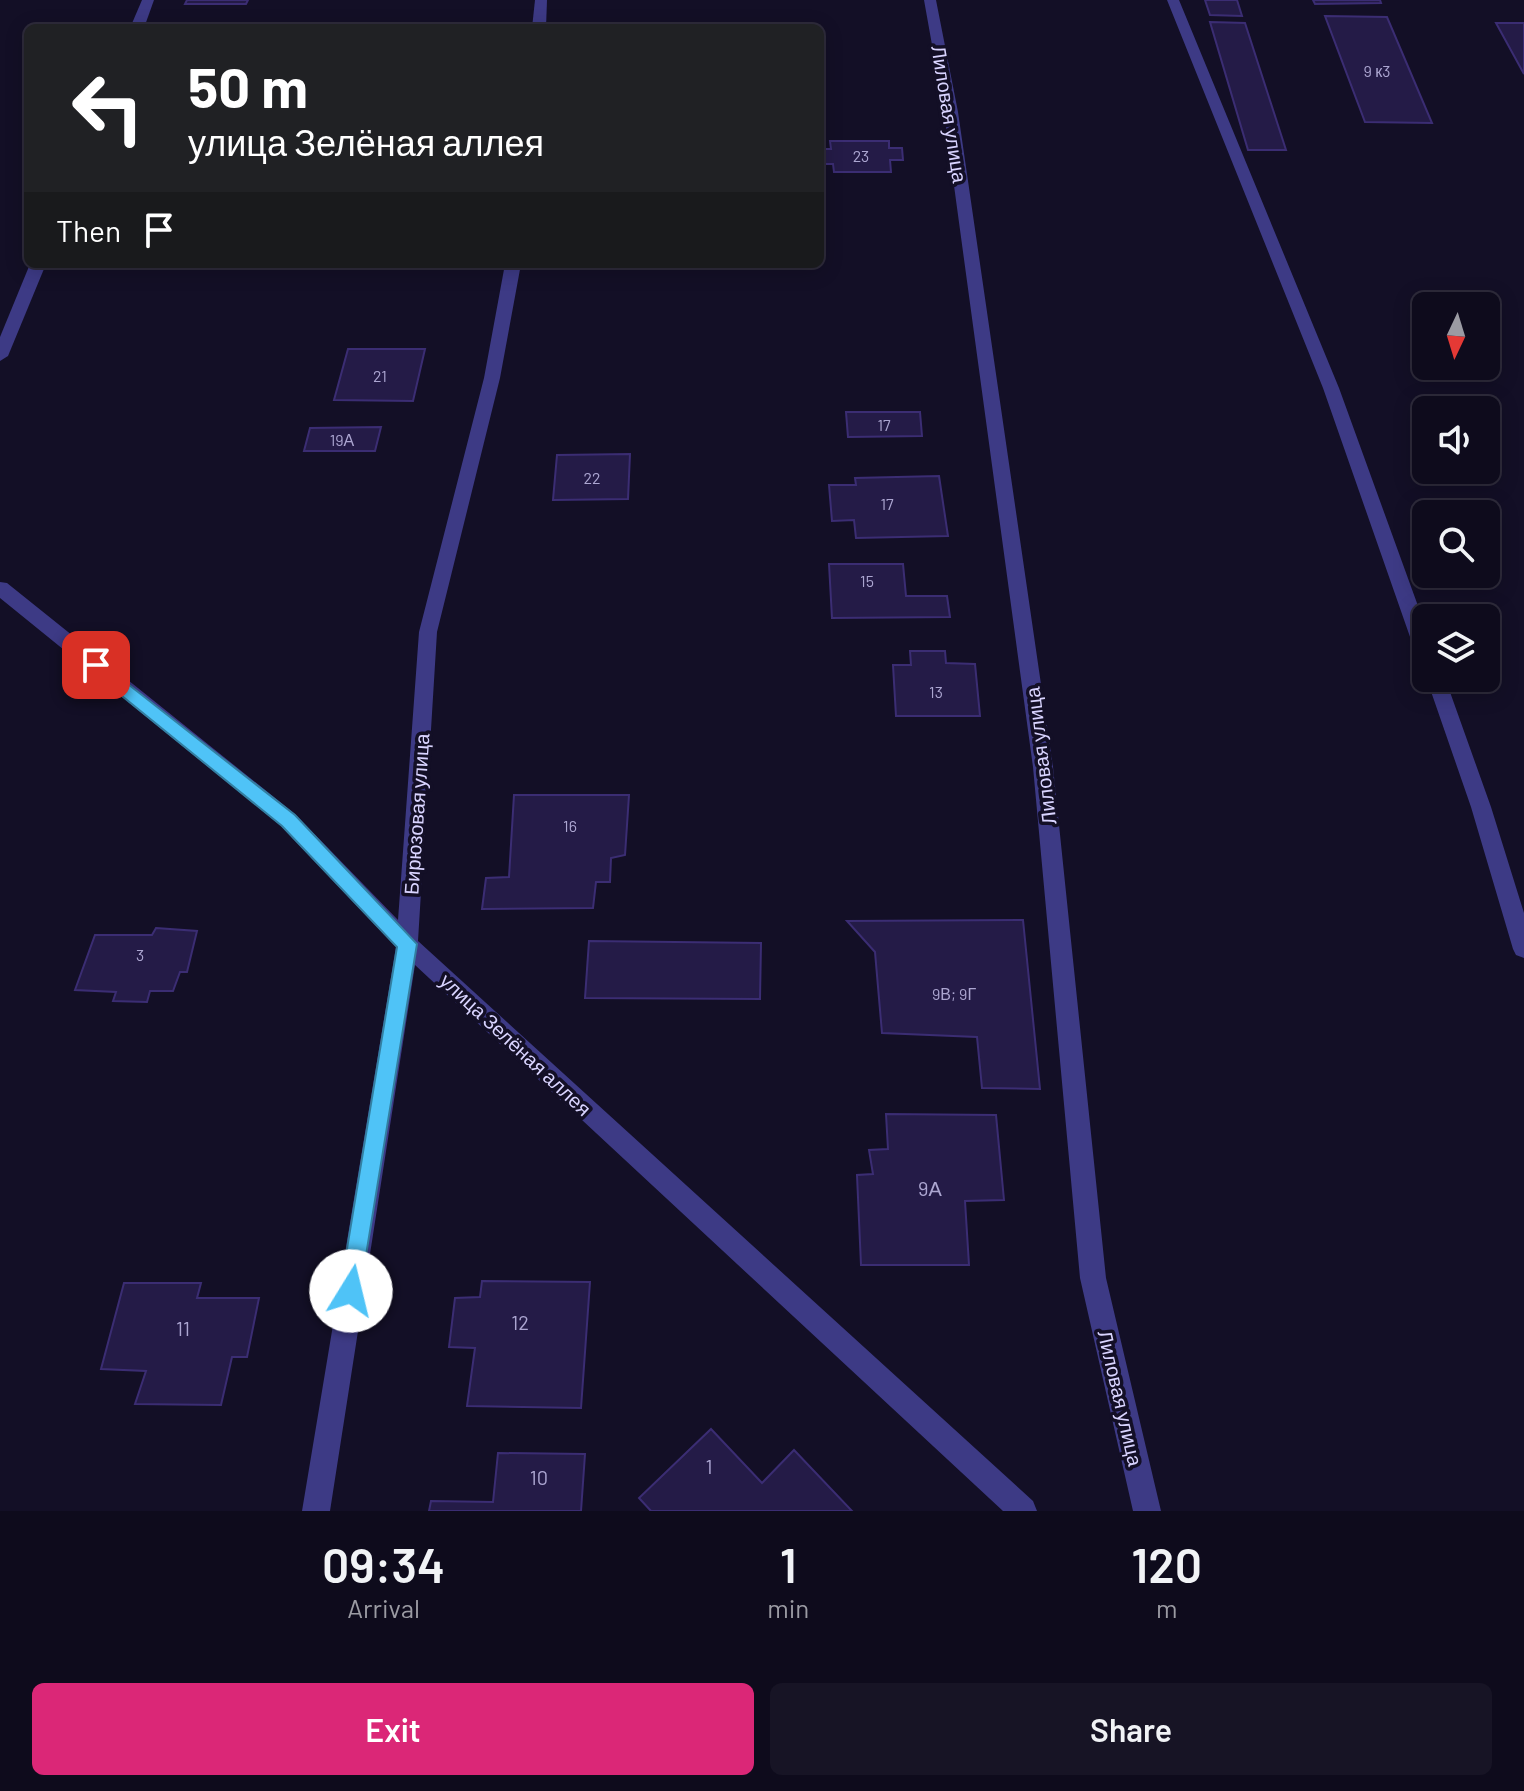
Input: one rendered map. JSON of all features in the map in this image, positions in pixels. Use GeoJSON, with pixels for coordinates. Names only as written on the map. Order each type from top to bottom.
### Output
{"type":"FeatureCollection","features":[{"type":"Feature","properties":{"kind":"street"},"geometry":{"type":"LineString","coordinates":[[139,24],[148,0]]}},
{"type":"Feature","properties":{"kind":"street"},"geometry":{"type":"LineString","coordinates":[[539,24],[541,0]]}},
{"type":"Feature","properties":{"kind":"street","name":"Лиловая улица"},"geometry":{"type":"LineString","coordinates":[[930,0],[951,112],[1043,767],[1093,1278],[1147,1511]]}},
{"type":"Feature","properties":{"kind":"street"},"geometry":{"type":"LineString","coordinates":[[1173,0],[1331,388],[1412,615]]}},
{"type":"Feature","properties":{"kind":"street"},"geometry":{"type":"LineString","coordinates":[[0,356],[36,268]]}},
{"type":"Feature","properties":{"kind":"street","name":"Бирюзовая улица"},"geometry":{"type":"LineString","coordinates":[[316,1511],[407,944],[428,632],[492,378],[512,268]]}},
{"type":"Feature","properties":{"kind":"street","name":"улица Зелёная аллея"},"geometry":{"type":"LineString","coordinates":[[0,588],[288,820],[407,944],[1023,1511]]}},
{"type":"Feature","properties":{"kind":"street"},"geometry":{"type":"LineString","coordinates":[[1440,692],[1481,807],[1524,949]]}},
{"type":"Feature","properties":{"kind":"building"},"geometry":{"type":"Polygon","coordinates":[[[187,0],[248,0],[246,4],[185,4],[187,0]]]}},
{"type":"Feature","properties":{"kind":"building"},"geometry":{"type":"Polygon","coordinates":[[[1205,0],[1237,0],[1242,16],[1210,15],[1205,0]]]}},
{"type":"Feature","properties":{"kind":"building"},"geometry":{"type":"Polygon","coordinates":[[[1313,0],[1380,0],[1381,3],[1315,4],[1313,0]]]}},
{"type":"Feature","properties":{"kind":"building"},"geometry":{"type":"Polygon","coordinates":[[[1325,16],[1387,17],[1432,123],[1365,122],[1325,16]]]}},
{"type":"Feature","properties":{"kind":"building"},"geometry":{"type":"Polygon","coordinates":[[[1210,22],[1245,23],[1286,150],[1248,150],[1210,22]]]}},
{"type":"Feature","properties":{"kind":"building"},"geometry":{"type":"Polygon","coordinates":[[[1496,23],[1524,23],[1524,74],[1496,23]]]}},
{"type":"Feature","properties":{"kind":"building"},"geometry":{"type":"Polygon","coordinates":[[[830,141],[889,141],[889,148],[902,148],[903,160],[890,160],[891,172],[834,172],[833,164],[824,164],[824,149],[831,149],[830,141]]]}},
{"type":"Feature","properties":{"kind":"building"},"geometry":{"type":"Polygon","coordinates":[[[105,268],[191,268],[105,269],[105,268]]]}},
{"type":"Feature","properties":{"kind":"building"},"geometry":{"type":"Polygon","coordinates":[[[348,349],[425,349],[413,401],[334,400],[348,349]]]}},
{"type":"Feature","properties":{"kind":"building"},"geometry":{"type":"Polygon","coordinates":[[[846,412],[920,412],[922,436],[848,437],[846,412]]]}},
{"type":"Feature","properties":{"kind":"building"},"geometry":{"type":"Polygon","coordinates":[[[381,427],[375,451],[304,451],[310,428],[381,427]]]}},
{"type":"Feature","properties":{"kind":"building"},"geometry":{"type":"Polygon","coordinates":[[[630,454],[628,499],[553,500],[557,455],[630,454]]]}},
{"type":"Feature","properties":{"kind":"building"},"geometry":{"type":"Polygon","coordinates":[[[939,476],[948,536],[856,538],[854,520],[832,521],[829,485],[856,485],[855,478],[939,476]]]}},
{"type":"Feature","properties":{"kind":"building"},"geometry":{"type":"Polygon","coordinates":[[[829,564],[903,564],[906,596],[947,596],[950,617],[832,618],[829,564]]]}},
{"type":"Feature","properties":{"kind":"building"},"geometry":{"type":"Polygon","coordinates":[[[910,651],[945,651],[946,663],[975,664],[980,716],[896,716],[893,665],[911,665],[910,651]]]}},
{"type":"Feature","properties":{"kind":"building"},"geometry":{"type":"Polygon","coordinates":[[[514,795],[629,795],[625,855],[611,858],[610,882],[596,882],[593,908],[482,909],[486,878],[509,877],[514,795]]]}},
{"type":"Feature","properties":{"kind":"building"},"geometry":{"type":"Polygon","coordinates":[[[1023,920],[1040,1089],[982,1088],[977,1037],[882,1033],[875,952],[847,921],[1023,920]]]}},
{"type":"Feature","properties":{"kind":"building"},"geometry":{"type":"Polygon","coordinates":[[[156,928],[197,931],[187,972],[180,972],[173,991],[150,991],[147,1002],[113,1001],[116,992],[75,990],[95,935],[152,935],[156,928]]]}},
{"type":"Feature","properties":{"kind":"building"},"geometry":{"type":"Polygon","coordinates":[[[589,941],[761,943],[760,999],[585,998],[589,941]]]}},
{"type":"Feature","properties":{"kind":"building"},"geometry":{"type":"Polygon","coordinates":[[[886,1114],[996,1115],[1004,1200],[965,1201],[969,1265],[861,1265],[857,1175],[873,1174],[869,1150],[888,1149],[886,1114]]]}},
{"type":"Feature","properties":{"kind":"building"},"geometry":{"type":"Polygon","coordinates":[[[482,1281],[590,1282],[581,1408],[467,1406],[475,1348],[449,1347],[455,1298],[480,1297],[482,1281]]]}},
{"type":"Feature","properties":{"kind":"building"},"geometry":{"type":"Polygon","coordinates":[[[124,1283],[201,1283],[197,1298],[259,1298],[247,1357],[232,1357],[221,1405],[135,1404],[146,1371],[101,1369],[124,1283]]]}},
{"type":"Feature","properties":{"kind":"building"},"geometry":{"type":"Polygon","coordinates":[[[711,1429],[762,1483],[794,1450],[852,1511],[651,1511],[639,1498],[711,1429]]]}},
{"type":"Feature","properties":{"kind":"building"},"geometry":{"type":"Polygon","coordinates":[[[498,1453],[585,1454],[581,1511],[429,1511],[431,1501],[493,1502],[498,1453]]]}},
{"type":"Feature","properties":{"kind":"route"},"geometry":{"type":"LineString","coordinates":[[96,665],[288,820],[407,944],[351,1291]]}}]}
